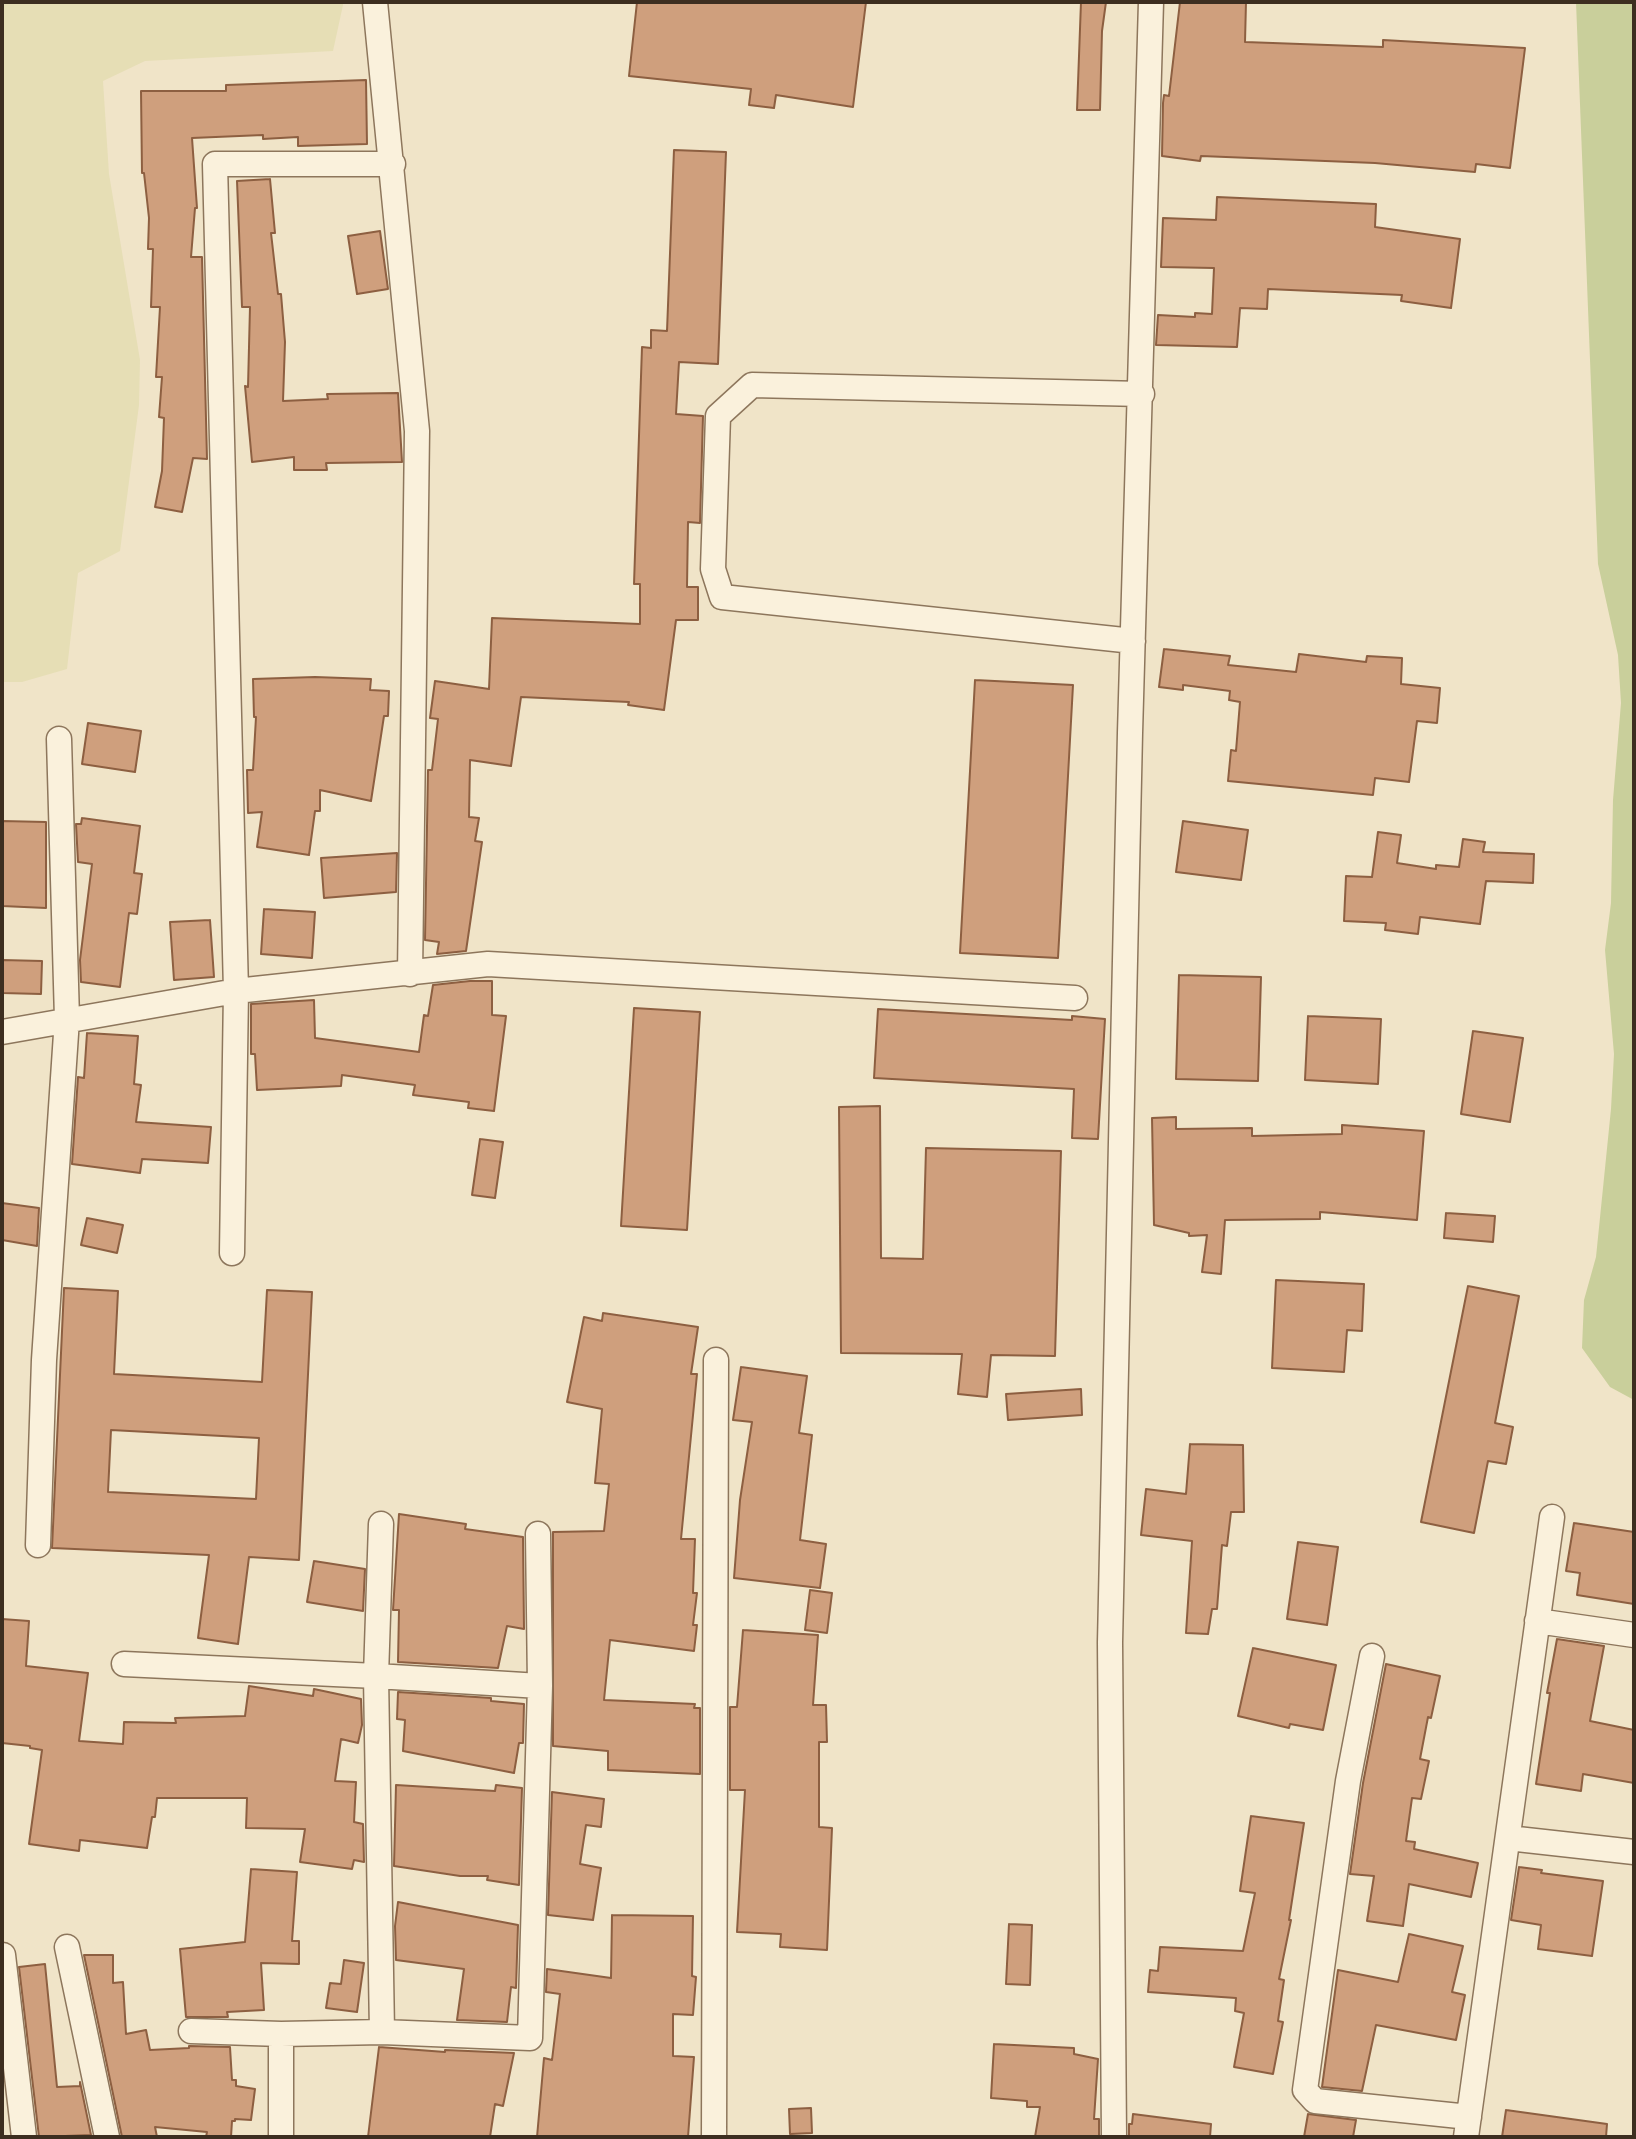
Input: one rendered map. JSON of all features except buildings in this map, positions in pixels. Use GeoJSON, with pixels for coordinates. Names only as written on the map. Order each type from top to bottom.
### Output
{"type":"FeatureCollection","features":[{"type":"Feature","properties":{"kind":"street"},"geometry":{"type":"LineString","coordinates":[[375,2],[417,431],[410,974]]}},
{"type":"Feature","properties":{"kind":"street"},"geometry":{"type":"LineString","coordinates":[[1114,2137],[1110,1642],[1151,2]]}},
{"type":"Feature","properties":{"kind":"street"},"geometry":{"type":"LineString","coordinates":[[232,1253],[236,991],[215,164],[393,164]]}},
{"type":"Feature","properties":{"kind":"street"},"geometry":{"type":"LineString","coordinates":[[1133,641],[722,597],[713,569],[718,416],[752,385],[1142,394]]}},
{"type":"Feature","properties":{"kind":"street"},"geometry":{"type":"LineString","coordinates":[[38,1545],[44,1360],[67,1019],[59,739]]}},
{"type":"Feature","properties":{"kind":"street"},"geometry":{"type":"LineString","coordinates":[[2,1032],[236,991],[488,964],[1075,998]]}},
{"type":"Feature","properties":{"kind":"street"},"geometry":{"type":"LineString","coordinates":[[714,2137],[716,1360]]}},
{"type":"Feature","properties":{"kind":"street"},"geometry":{"type":"LineString","coordinates":[[1372,1656],[1348,1781],[1305,2090],[1315,2101],[1467,2127],[1552,1517]]}},
{"type":"Feature","properties":{"kind":"street"},"geometry":{"type":"LineString","coordinates":[[381,1524],[376,1676],[382,2032]]}},
{"type":"Feature","properties":{"kind":"street"},"geometry":{"type":"LineString","coordinates":[[191,2031],[281,2034],[382,2032],[530,2038],[540,1686],[538,1534]]}},
{"type":"Feature","properties":{"kind":"street"},"geometry":{"type":"LineString","coordinates":[[1537,1621],[1634,1635]]}},
{"type":"Feature","properties":{"kind":"street"},"geometry":{"type":"LineString","coordinates":[[124,1664],[540,1686]]}},
{"type":"Feature","properties":{"kind":"street"},"geometry":{"type":"LineString","coordinates":[[1508,1838],[1634,1852]]}},
{"type":"Feature","properties":{"kind":"street"},"geometry":{"type":"LineString","coordinates":[[67,1947],[107,2137]]}},
{"type":"Feature","properties":{"kind":"street"},"geometry":{"type":"LineString","coordinates":[[3,1955],[25,2136]]}},
{"type":"Feature","properties":{"kind":"street"},"geometry":{"type":"LineString","coordinates":[[281,2034],[281,2137]]}},
{"type":"Feature","properties":{"kind":"shaded area"},"geometry":{"type":"Polygon","coordinates":[[[2,2],[343,2],[333,51],[145,61],[103,81],[109,174],[140,360],[139,405],[120,551],[78,573],[67,669],[22,682],[2,682],[2,2]]]}},
{"type":"Feature","properties":{"kind":"green space"},"geometry":{"type":"Polygon","coordinates":[[[1576,2],[1634,2],[1634,1400],[1610,1387],[1582,1348],[1584,1300],[1596,1257],[1611,1109],[1614,1054],[1605,950],[1611,903],[1613,800],[1621,703],[1618,655],[1598,564],[1576,2]]]}}]}
